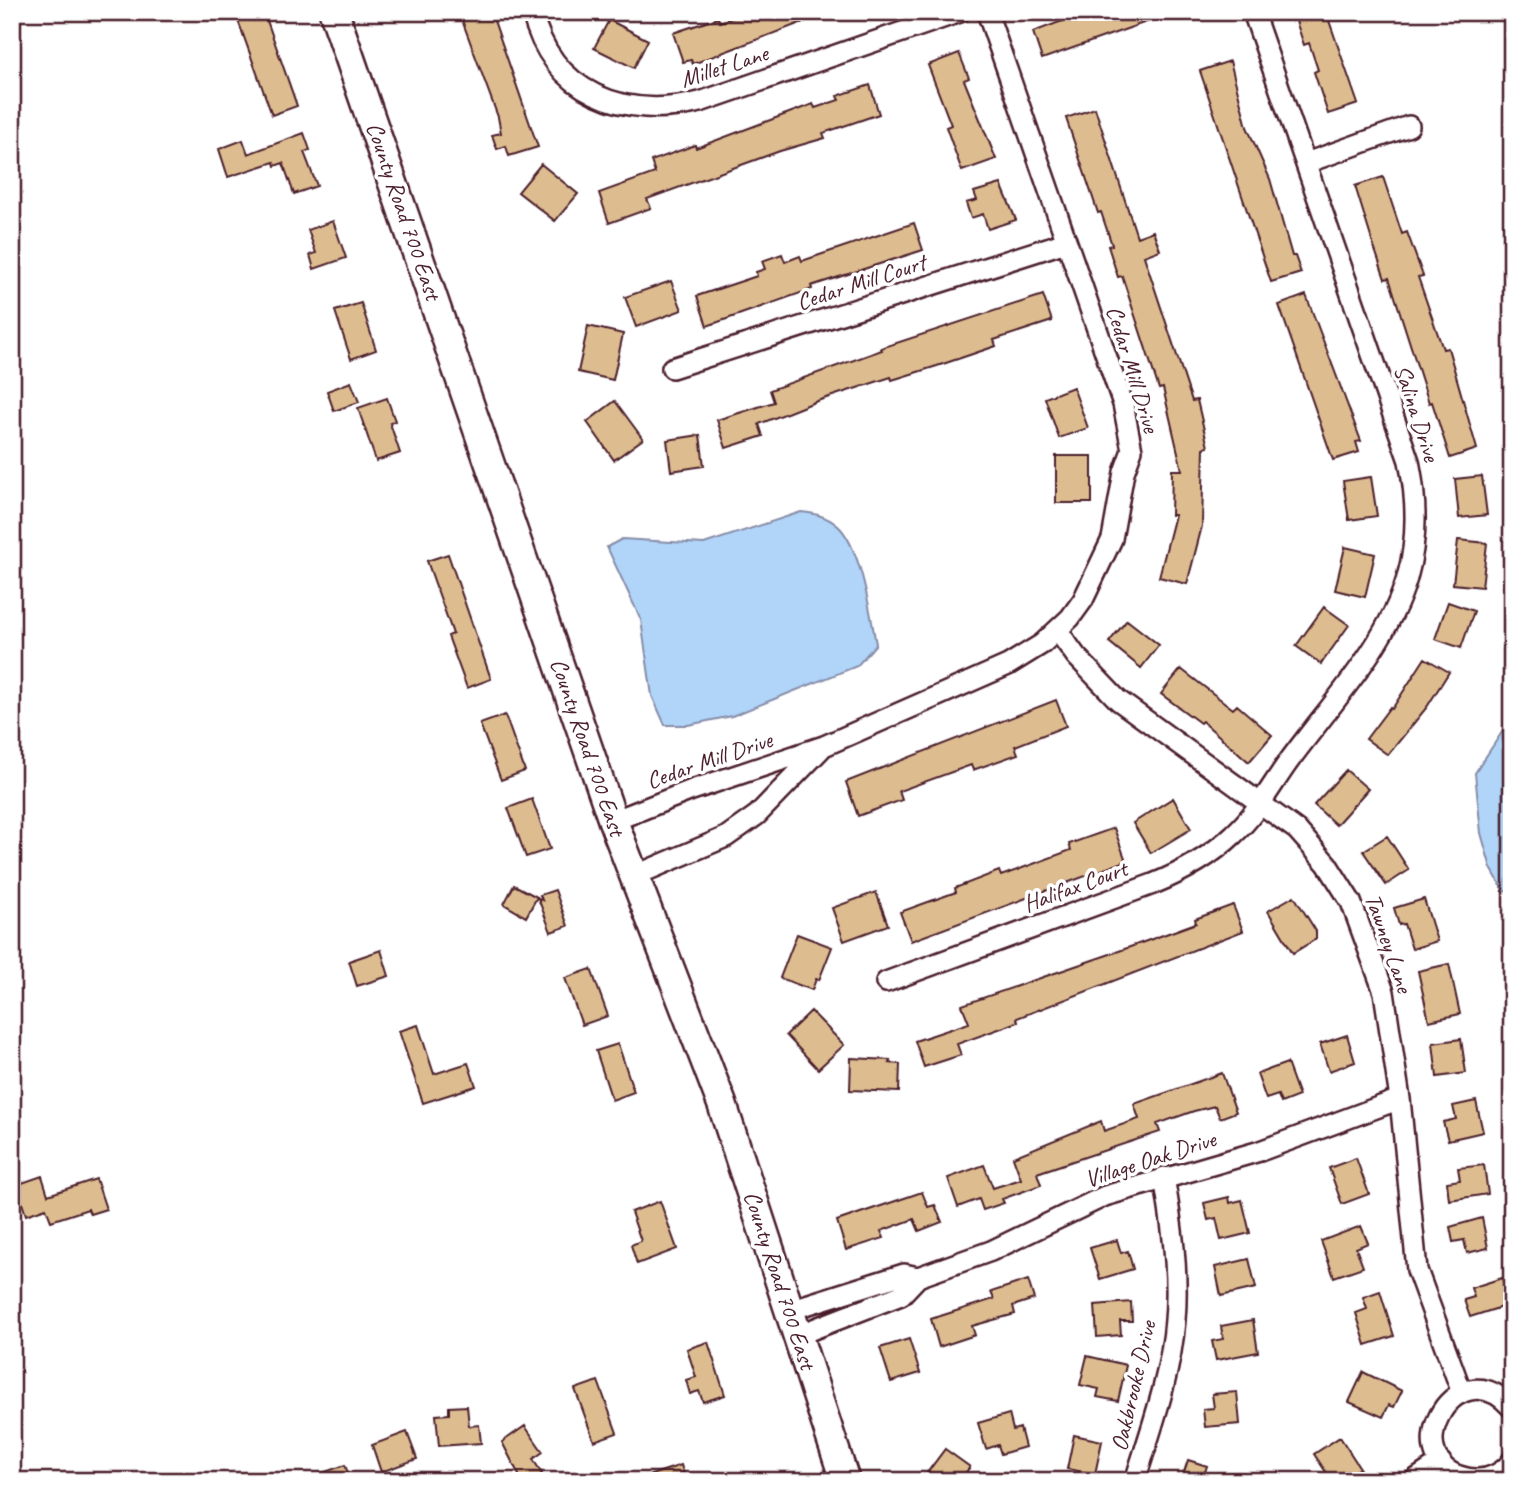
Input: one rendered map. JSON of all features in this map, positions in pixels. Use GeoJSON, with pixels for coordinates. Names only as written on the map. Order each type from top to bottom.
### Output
{"type":"FeatureCollection","features":[{"type":"Feature","properties":{"kind":"main road","name":"County Road 700 East"},"geometry":{"type":"LineString","coordinates":[[334,12],[613,821],[722,1104],[845,1481]]}},
{"type":"Feature","properties":{"kind":"street","name":"Millet Lane"},"geometry":{"type":"LineString","coordinates":[[532,16],[553,56],[579,86],[612,103],[661,109],[700,102],[960,12]]}},
{"type":"Feature","properties":{"kind":"street","name":"Cedar Mill Drive"},"geometry":{"type":"LineString","coordinates":[[613,821],[692,790],[824,746],[1009,665],[1058,631],[1083,600],[1104,560],[1118,517],[1124,472],[1132,450],[1123,404],[987,12]]}},
{"type":"Feature","properties":{"kind":"street","name":"Salina Drive"},"geometry":{"type":"LineString","coordinates":[[1253,12],[1403,442],[1413,481],[1416,520],[1409,569],[1392,615],[1261,803]]}},
{"type":"Feature","properties":{"kind":"street"},"geometry":{"type":"LineString","coordinates":[[1306,163],[1409,126]]}},
{"type":"Feature","properties":{"kind":"street","name":"Cedar Mill Court"},"geometry":{"type":"LineString","coordinates":[[672,368],[1066,242]]}},
{"type":"Feature","properties":{"kind":"street","name":"Tawney Lane"},"geometry":{"type":"LineString","coordinates":[[1058,631],[1076,656],[1118,700],[1261,803],[1313,846],[1351,902],[1384,992],[1400,1099],[1417,1270],[1462,1393]]}},
{"type":"Feature","properties":{"kind":"street"},"geometry":{"type":"LineString","coordinates":[[634,876],[726,837],[757,815],[824,746]]}},
{"type":"Feature","properties":{"kind":"street","name":"Halifax Court"},"geometry":{"type":"LineString","coordinates":[[886,982],[1171,877],[1221,846],[1261,803]]}},
{"type":"Feature","properties":{"kind":"street","name":"Village Oak Drive"},"geometry":{"type":"LineString","coordinates":[[794,1322],[904,1274],[918,1277],[991,1251],[1105,1196],[1259,1151],[1400,1099]]}},
{"type":"Feature","properties":{"kind":"street","name":"Oakbrooke Drive"},"geometry":{"type":"LineString","coordinates":[[1135,1481],[1155,1419],[1175,1320],[1174,1241],[1164,1177]]}},
{"type":"Feature","properties":{"kind":"street"},"geometry":{"type":"LineString","coordinates":[[1512,1408],[1491,1393],[1462,1393],[1450,1400],[1434,1422],[1432,1436],[1441,1462],[1452,1472],[1465,1478],[1495,1476],[1512,1461]]}},
{"type":"Feature","properties":{"kind":"street"},"geometry":{"type":"LineString","coordinates":[[1413,1481],[1441,1462]]}},
{"type":"Feature","properties":{"kind":"water"},"geometry":{"type":"Polygon","coordinates":[[[801,512],[827,519],[841,529],[848,540],[860,568],[876,644],[857,666],[732,716],[688,725],[665,725],[652,696],[641,620],[607,547],[622,539],[704,544],[801,512]]]}},
{"type":"Feature","properties":{"kind":"water"},"geometry":{"type":"Polygon","coordinates":[[[1512,717],[1512,892],[1504,891],[1491,868],[1481,833],[1475,773],[1512,717]]]}},
{"type":"Feature","properties":{"kind":"building"},"geometry":{"type":"Polygon","coordinates":[[[235,12],[264,12],[297,106],[272,115],[235,12]]]}},
{"type":"Feature","properties":{"kind":"building"},"geometry":{"type":"Polygon","coordinates":[[[459,12],[491,12],[538,147],[509,156],[506,146],[497,149],[492,135],[501,133],[498,117],[459,12]]]}},
{"type":"Feature","properties":{"kind":"building"},"geometry":{"type":"Polygon","coordinates":[[[749,12],[824,14],[693,64],[691,60],[683,62],[673,33],[718,18],[720,22],[749,12]]]}},
{"type":"Feature","properties":{"kind":"building"},"geometry":{"type":"Polygon","coordinates":[[[1086,12],[1169,14],[1042,59],[1033,32],[1086,12]]]}},
{"type":"Feature","properties":{"kind":"building"},"geometry":{"type":"Polygon","coordinates":[[[1293,12],[1326,12],[1358,104],[1328,114],[1314,72],[1318,70],[1309,43],[1304,45],[1293,12]]]}},
{"type":"Feature","properties":{"kind":"building"},"geometry":{"type":"Polygon","coordinates":[[[609,20],[648,40],[634,68],[594,48],[609,20]]]}},
{"type":"Feature","properties":{"kind":"building"},"geometry":{"type":"Polygon","coordinates":[[[959,53],[969,78],[964,80],[996,159],[962,171],[946,127],[951,125],[928,65],[959,53]]]}},
{"type":"Feature","properties":{"kind":"building"},"geometry":{"type":"Polygon","coordinates":[[[1230,61],[1247,127],[1270,179],[1292,256],[1295,256],[1301,273],[1271,282],[1200,71],[1230,61]]]}},
{"type":"Feature","properties":{"kind":"building"},"geometry":{"type":"Polygon","coordinates":[[[870,85],[879,114],[823,133],[825,138],[780,151],[647,199],[651,208],[609,223],[599,193],[655,173],[651,161],[695,145],[696,148],[813,104],[815,108],[839,100],[837,96],[870,85]]]}},
{"type":"Feature","properties":{"kind":"building"},"geometry":{"type":"Polygon","coordinates":[[[1095,108],[1137,237],[1153,231],[1160,250],[1144,256],[1192,401],[1197,400],[1208,447],[1204,448],[1202,526],[1187,584],[1159,577],[1175,515],[1171,515],[1172,470],[1182,470],[1163,388],[1159,389],[1122,276],[1118,277],[1108,246],[1112,245],[1101,212],[1098,213],[1066,118],[1095,108]]]}},
{"type":"Feature","properties":{"kind":"building"},"geometry":{"type":"Polygon","coordinates":[[[304,133],[310,150],[304,152],[317,186],[294,194],[283,163],[275,166],[274,162],[228,177],[219,149],[243,140],[248,154],[304,133]]]}},
{"type":"Feature","properties":{"kind":"building"},"geometry":{"type":"Polygon","coordinates":[[[541,164],[578,194],[555,221],[518,192],[541,164]]]}},
{"type":"Feature","properties":{"kind":"building"},"geometry":{"type":"Polygon","coordinates":[[[1383,177],[1402,234],[1407,232],[1423,276],[1418,277],[1443,349],[1448,348],[1477,449],[1450,458],[1432,402],[1429,403],[1389,278],[1385,279],[1355,186],[1383,177]]]}},
{"type":"Feature","properties":{"kind":"building"},"geometry":{"type":"Polygon","coordinates":[[[1001,184],[1016,220],[988,229],[983,214],[971,218],[966,203],[977,200],[974,192],[1001,184]]]}},
{"type":"Feature","properties":{"kind":"building"},"geometry":{"type":"Polygon","coordinates":[[[333,221],[346,258],[314,269],[310,255],[316,253],[308,230],[333,221]]]}},
{"type":"Feature","properties":{"kind":"building"},"geometry":{"type":"Polygon","coordinates":[[[914,223],[923,250],[811,286],[812,289],[707,326],[697,296],[757,276],[756,272],[765,269],[762,261],[782,254],[785,262],[800,256],[802,261],[914,223]]]}},
{"type":"Feature","properties":{"kind":"building"},"geometry":{"type":"Polygon","coordinates":[[[671,281],[682,310],[636,327],[625,297],[671,281]]]}},
{"type":"Feature","properties":{"kind":"building"},"geometry":{"type":"Polygon","coordinates":[[[1043,295],[1052,321],[994,340],[996,346],[817,401],[759,424],[763,436],[726,448],[717,420],[774,402],[770,390],[882,350],[881,348],[1043,295]]]}},
{"type":"Feature","properties":{"kind":"building"},"geometry":{"type":"Polygon","coordinates":[[[1306,295],[1361,441],[1356,442],[1359,452],[1333,460],[1279,305],[1306,295]]]}},
{"type":"Feature","properties":{"kind":"building"},"geometry":{"type":"Polygon","coordinates":[[[361,303],[376,350],[351,359],[335,311],[361,303]]]}},
{"type":"Feature","properties":{"kind":"building"},"geometry":{"type":"Polygon","coordinates":[[[588,326],[623,334],[613,380],[578,372],[588,326]]]}},
{"type":"Feature","properties":{"kind":"building"},"geometry":{"type":"Polygon","coordinates":[[[351,382],[359,402],[334,411],[327,391],[351,382]]]}},
{"type":"Feature","properties":{"kind":"building"},"geometry":{"type":"Polygon","coordinates":[[[1073,387],[1088,428],[1059,438],[1045,398],[1073,387]]]}},
{"type":"Feature","properties":{"kind":"building"},"geometry":{"type":"Polygon","coordinates":[[[387,398],[395,421],[390,423],[400,453],[376,461],[358,408],[387,398]]]}},
{"type":"Feature","properties":{"kind":"building"},"geometry":{"type":"Polygon","coordinates":[[[615,401],[643,439],[614,460],[587,422],[615,401]]]}},
{"type":"Feature","properties":{"kind":"building"},"geometry":{"type":"Polygon","coordinates":[[[700,435],[704,466],[671,471],[667,440],[700,435]]]}},
{"type":"Feature","properties":{"kind":"building"},"geometry":{"type":"Polygon","coordinates":[[[1056,456],[1092,456],[1092,503],[1056,503],[1056,456]]]}},
{"type":"Feature","properties":{"kind":"building"},"geometry":{"type":"Polygon","coordinates":[[[1482,476],[1487,515],[1459,518],[1455,479],[1482,476]]]}},
{"type":"Feature","properties":{"kind":"building"},"geometry":{"type":"Polygon","coordinates":[[[1371,477],[1377,516],[1349,520],[1343,481],[1371,477]]]}},
{"type":"Feature","properties":{"kind":"building"},"geometry":{"type":"Polygon","coordinates":[[[1458,540],[1487,543],[1482,587],[1453,584],[1458,540]]]}},
{"type":"Feature","properties":{"kind":"building"},"geometry":{"type":"Polygon","coordinates":[[[1345,547],[1375,554],[1365,597],[1335,590],[1345,547]]]}},
{"type":"Feature","properties":{"kind":"building"},"geometry":{"type":"Polygon","coordinates":[[[448,554],[491,679],[467,688],[448,636],[453,634],[427,561],[448,554]]]}},
{"type":"Feature","properties":{"kind":"building"},"geometry":{"type":"Polygon","coordinates":[[[1448,602],[1474,611],[1461,648],[1435,639],[1448,602]]]}},
{"type":"Feature","properties":{"kind":"building"},"geometry":{"type":"Polygon","coordinates":[[[1324,607],[1349,625],[1321,664],[1296,646],[1324,607]]]}},
{"type":"Feature","properties":{"kind":"building"},"geometry":{"type":"Polygon","coordinates":[[[1127,620],[1159,645],[1141,668],[1109,642],[1127,620]]]}},
{"type":"Feature","properties":{"kind":"building"},"geometry":{"type":"Polygon","coordinates":[[[1425,658],[1449,672],[1427,707],[1388,755],[1366,739],[1390,707],[1392,709],[1425,658]]]}},
{"type":"Feature","properties":{"kind":"building"},"geometry":{"type":"Polygon","coordinates":[[[1181,669],[1233,709],[1237,705],[1272,735],[1249,762],[1202,721],[1200,723],[1161,694],[1181,669]]]}},
{"type":"Feature","properties":{"kind":"building"},"geometry":{"type":"Polygon","coordinates":[[[1056,700],[1066,726],[1015,746],[1018,754],[973,770],[971,765],[899,791],[902,800],[858,816],[846,782],[1056,700]]]}},
{"type":"Feature","properties":{"kind":"building"},"geometry":{"type":"Polygon","coordinates":[[[505,715],[525,771],[501,780],[480,724],[505,715]]]}},
{"type":"Feature","properties":{"kind":"building"},"geometry":{"type":"Polygon","coordinates":[[[1346,770],[1368,789],[1336,825],[1314,805],[1346,770]]]}},
{"type":"Feature","properties":{"kind":"building"},"geometry":{"type":"Polygon","coordinates":[[[1173,798],[1191,829],[1151,853],[1133,823],[1173,798]]]}},
{"type":"Feature","properties":{"kind":"building"},"geometry":{"type":"Polygon","coordinates":[[[532,799],[550,849],[526,857],[508,808],[532,799]]]}},
{"type":"Feature","properties":{"kind":"building"},"geometry":{"type":"Polygon","coordinates":[[[1114,828],[1126,861],[911,941],[900,912],[956,892],[955,888],[999,871],[1001,876],[1071,850],[1069,844],[1114,828]]]}},
{"type":"Feature","properties":{"kind":"building"},"geometry":{"type":"Polygon","coordinates":[[[1387,836],[1409,870],[1386,885],[1363,851],[1387,836]]]}},
{"type":"Feature","properties":{"kind":"building"},"geometry":{"type":"Polygon","coordinates":[[[514,885],[537,897],[526,917],[504,904],[514,885]]]}},
{"type":"Feature","properties":{"kind":"building"},"geometry":{"type":"Polygon","coordinates":[[[555,890],[568,926],[551,932],[538,898],[542,900],[540,895],[555,890]]]}},
{"type":"Feature","properties":{"kind":"building"},"geometry":{"type":"Polygon","coordinates":[[[876,892],[888,925],[844,941],[832,908],[876,892]]]}},
{"type":"Feature","properties":{"kind":"building"},"geometry":{"type":"Polygon","coordinates":[[[1294,896],[1316,931],[1316,939],[1293,953],[1268,911],[1294,896]]]}},
{"type":"Feature","properties":{"kind":"building"},"geometry":{"type":"Polygon","coordinates":[[[1424,899],[1437,941],[1412,949],[1404,924],[1399,925],[1394,908],[1424,899]]]}},
{"type":"Feature","properties":{"kind":"building"},"geometry":{"type":"Polygon","coordinates":[[[1233,905],[1243,931],[1017,1018],[1018,1022],[957,1044],[961,1055],[924,1067],[915,1041],[969,1023],[962,1005],[1196,923],[1195,919],[1233,905]]]}},
{"type":"Feature","properties":{"kind":"building"},"geometry":{"type":"Polygon","coordinates":[[[797,934],[832,947],[819,980],[816,979],[812,990],[780,978],[797,934]]]}},
{"type":"Feature","properties":{"kind":"building"},"geometry":{"type":"Polygon","coordinates":[[[381,950],[389,976],[357,986],[349,961],[381,950]]]}},
{"type":"Feature","properties":{"kind":"building"},"geometry":{"type":"Polygon","coordinates":[[[1449,964],[1460,1014],[1429,1021],[1418,971],[1449,964]]]}},
{"type":"Feature","properties":{"kind":"building"},"geometry":{"type":"Polygon","coordinates":[[[591,969],[608,1016],[582,1025],[565,978],[591,969]]]}},
{"type":"Feature","properties":{"kind":"building"},"geometry":{"type":"Polygon","coordinates":[[[811,1011],[844,1045],[818,1069],[786,1035],[811,1011]]]}},
{"type":"Feature","properties":{"kind":"building"},"geometry":{"type":"Polygon","coordinates":[[[418,1025],[434,1074],[468,1063],[476,1086],[423,1103],[399,1031],[418,1025]]]}},
{"type":"Feature","properties":{"kind":"building"},"geometry":{"type":"Polygon","coordinates":[[[1347,1035],[1355,1062],[1329,1071],[1320,1044],[1347,1035]]]}},
{"type":"Feature","properties":{"kind":"building"},"geometry":{"type":"Polygon","coordinates":[[[1461,1039],[1466,1073],[1437,1077],[1433,1043],[1461,1039]]]}},
{"type":"Feature","properties":{"kind":"building"},"geometry":{"type":"Polygon","coordinates":[[[618,1044],[634,1092],[612,1100],[596,1051],[618,1044]]]}},
{"type":"Feature","properties":{"kind":"building"},"geometry":{"type":"Polygon","coordinates":[[[851,1058],[890,1060],[889,1063],[900,1064],[899,1092],[850,1090],[851,1058]]]}},
{"type":"Feature","properties":{"kind":"building"},"geometry":{"type":"Polygon","coordinates":[[[1287,1063],[1299,1096],[1281,1103],[1278,1095],[1266,1099],[1257,1074],[1287,1063]]]}},
{"type":"Feature","properties":{"kind":"building"},"geometry":{"type":"Polygon","coordinates":[[[1222,1073],[1236,1112],[1220,1118],[1215,1106],[1194,1111],[1157,1124],[1160,1132],[1037,1173],[1041,1185],[1002,1199],[1004,1203],[983,1210],[979,1199],[958,1207],[948,1178],[984,1165],[993,1188],[1021,1179],[1013,1157],[1101,1121],[1104,1131],[1139,1119],[1134,1104],[1222,1073]]]}},
{"type":"Feature","properties":{"kind":"building"},"geometry":{"type":"Polygon","coordinates":[[[1476,1101],[1483,1132],[1448,1140],[1443,1122],[1456,1119],[1453,1106],[1476,1101]]]}},
{"type":"Feature","properties":{"kind":"building"},"geometry":{"type":"Polygon","coordinates":[[[1356,1158],[1369,1194],[1342,1204],[1329,1168],[1356,1158]]]}},
{"type":"Feature","properties":{"kind":"building"},"geometry":{"type":"Polygon","coordinates":[[[1484,1165],[1488,1194],[1449,1200],[1447,1182],[1460,1180],[1458,1168],[1484,1165]]]}},
{"type":"Feature","properties":{"kind":"building"},"geometry":{"type":"Polygon","coordinates":[[[42,1176],[48,1195],[96,1179],[106,1209],[90,1214],[88,1209],[51,1221],[46,1208],[26,1215],[16,1185],[42,1176]]]}},
{"type":"Feature","properties":{"kind":"building"},"geometry":{"type":"Polygon","coordinates":[[[922,1192],[928,1207],[935,1205],[942,1222],[919,1231],[914,1219],[881,1231],[884,1238],[846,1250],[837,1221],[922,1192]]]}},
{"type":"Feature","properties":{"kind":"building"},"geometry":{"type":"Polygon","coordinates":[[[1229,1197],[1230,1203],[1242,1200],[1250,1233],[1221,1240],[1216,1218],[1208,1220],[1204,1203],[1229,1197]]]}},
{"type":"Feature","properties":{"kind":"building"},"geometry":{"type":"Polygon","coordinates":[[[660,1201],[677,1249],[637,1264],[631,1245],[641,1241],[631,1212],[660,1201]]]}},
{"type":"Feature","properties":{"kind":"building"},"geometry":{"type":"Polygon","coordinates":[[[1482,1218],[1488,1248],[1467,1253],[1464,1240],[1453,1242],[1450,1227],[1482,1218]]]}},
{"type":"Feature","properties":{"kind":"building"},"geometry":{"type":"Polygon","coordinates":[[[1361,1226],[1368,1243],[1356,1248],[1363,1267],[1334,1277],[1321,1241],[1361,1226]]]}},
{"type":"Feature","properties":{"kind":"building"},"geometry":{"type":"Polygon","coordinates":[[[1117,1240],[1121,1253],[1128,1251],[1133,1269],[1100,1279],[1090,1248],[1117,1240]]]}},
{"type":"Feature","properties":{"kind":"building"},"geometry":{"type":"Polygon","coordinates":[[[1249,1259],[1256,1288],[1221,1296],[1215,1267],[1249,1259]]]}},
{"type":"Feature","properties":{"kind":"building"},"geometry":{"type":"Polygon","coordinates":[[[1502,1278],[1511,1304],[1470,1317],[1464,1300],[1474,1297],[1471,1288],[1502,1278]]]}},
{"type":"Feature","properties":{"kind":"building"},"geometry":{"type":"Polygon","coordinates":[[[1028,1280],[1034,1299],[1013,1306],[1015,1314],[972,1326],[975,1335],[939,1347],[931,1319],[994,1299],[991,1292],[1028,1280]]]}},
{"type":"Feature","properties":{"kind":"building"},"geometry":{"type":"Polygon","coordinates":[[[1380,1291],[1394,1336],[1366,1345],[1356,1313],[1367,1309],[1363,1297],[1380,1291]]]}},
{"type":"Feature","properties":{"kind":"building"},"geometry":{"type":"Polygon","coordinates":[[[1131,1302],[1132,1321],[1120,1321],[1121,1335],[1097,1337],[1095,1305],[1131,1302]]]}},
{"type":"Feature","properties":{"kind":"building"},"geometry":{"type":"Polygon","coordinates":[[[1253,1320],[1258,1352],[1216,1360],[1212,1341],[1223,1339],[1221,1326],[1253,1320]]]}},
{"type":"Feature","properties":{"kind":"building"},"geometry":{"type":"Polygon","coordinates":[[[909,1339],[920,1373],[891,1382],[880,1348],[909,1339]]]}},
{"type":"Feature","properties":{"kind":"building"},"geometry":{"type":"Polygon","coordinates":[[[708,1342],[725,1395],[703,1402],[699,1391],[690,1394],[686,1380],[696,1377],[687,1349],[708,1342]]]}},
{"type":"Feature","properties":{"kind":"building"},"geometry":{"type":"Polygon","coordinates":[[[1087,1356],[1126,1365],[1118,1401],[1097,1397],[1099,1389],[1080,1385],[1087,1356]]]}},
{"type":"Feature","properties":{"kind":"building"},"geometry":{"type":"Polygon","coordinates":[[[1363,1372],[1402,1391],[1394,1407],[1389,1405],[1383,1417],[1349,1402],[1363,1372]]]}},
{"type":"Feature","properties":{"kind":"building"},"geometry":{"type":"Polygon","coordinates":[[[598,1381],[617,1433],[594,1441],[575,1389],[598,1381]]]}},
{"type":"Feature","properties":{"kind":"building"},"geometry":{"type":"Polygon","coordinates":[[[1237,1392],[1240,1424],[1205,1427],[1203,1409],[1214,1408],[1212,1394],[1237,1392]]]}},
{"type":"Feature","properties":{"kind":"building"},"geometry":{"type":"Polygon","coordinates":[[[467,1406],[469,1426],[479,1425],[481,1443],[439,1446],[436,1415],[449,1414],[449,1407],[467,1406]]]}},
{"type":"Feature","properties":{"kind":"building"},"geometry":{"type":"Polygon","coordinates":[[[1009,1414],[1013,1430],[1020,1428],[1025,1447],[1001,1454],[998,1445],[986,1449],[978,1423],[1009,1414]]]}},
{"type":"Feature","properties":{"kind":"building"},"geometry":{"type":"Polygon","coordinates":[[[525,1426],[543,1452],[533,1459],[542,1474],[531,1481],[522,1481],[502,1442],[525,1426]]]}},
{"type":"Feature","properties":{"kind":"building"},"geometry":{"type":"Polygon","coordinates":[[[407,1432],[417,1459],[381,1472],[372,1445],[407,1432]]]}},
{"type":"Feature","properties":{"kind":"building"},"geometry":{"type":"Polygon","coordinates":[[[1074,1435],[1102,1441],[1095,1474],[1067,1469],[1074,1435]]]}},
{"type":"Feature","properties":{"kind":"building"},"geometry":{"type":"Polygon","coordinates":[[[1340,1437],[1360,1468],[1340,1481],[1332,1481],[1314,1454],[1340,1437]]]}},
{"type":"Feature","properties":{"kind":"building"},"geometry":{"type":"Polygon","coordinates":[[[945,1449],[970,1467],[959,1481],[921,1481],[945,1449]]]}},
{"type":"Feature","properties":{"kind":"building"},"geometry":{"type":"Polygon","coordinates":[[[1188,1460],[1207,1466],[1202,1481],[1181,1481],[1188,1460]]]}},
{"type":"Feature","properties":{"kind":"building"},"geometry":{"type":"Polygon","coordinates":[[[345,1465],[351,1481],[305,1481],[305,1479],[345,1465]]]}},
{"type":"Feature","properties":{"kind":"building"},"geometry":{"type":"Polygon","coordinates":[[[681,1465],[686,1481],[643,1481],[642,1478],[681,1465]]]}}]}
